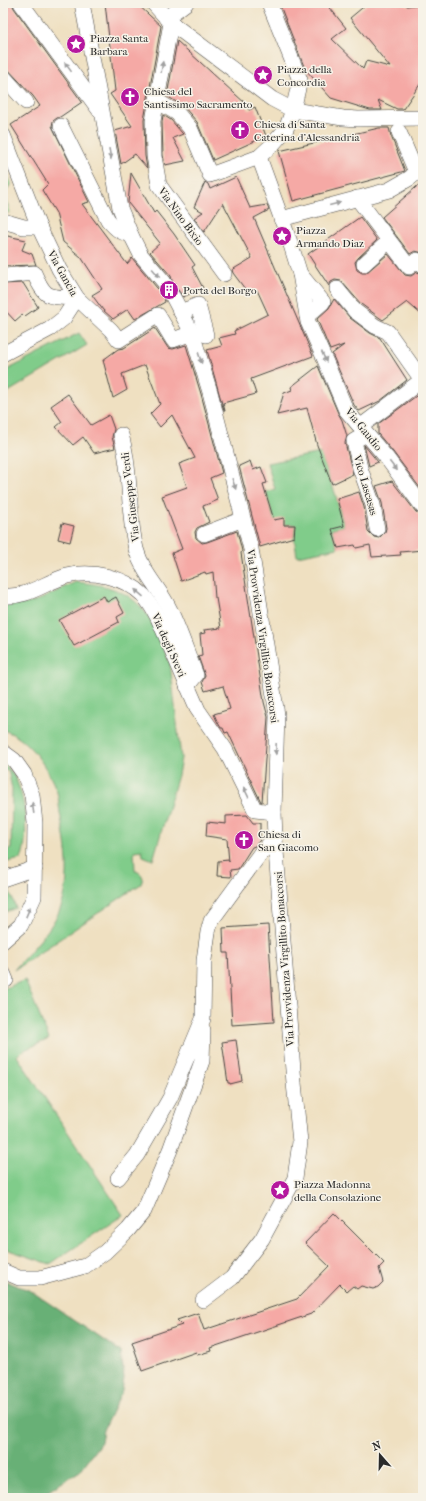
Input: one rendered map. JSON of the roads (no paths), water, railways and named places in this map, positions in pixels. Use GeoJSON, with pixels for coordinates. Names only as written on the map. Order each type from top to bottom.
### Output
{"type":"FeatureCollection","features":[{"type":"Feature","properties":{"kind":"street"},"geometry":{"type":"LineString","coordinates":[[21,3],[103,115]]}},
{"type":"Feature","properties":{"kind":"street"},"geometry":{"type":"LineString","coordinates":[[82,3],[120,208],[141,255],[164,282]]}},
{"type":"Feature","properties":{"kind":"street"},"geometry":{"type":"LineString","coordinates":[[186,3],[164,18],[272,99],[293,110],[396,125],[423,118]]}},
{"type":"Feature","properties":{"kind":"street"},"geometry":{"type":"LineString","coordinates":[[157,101],[177,113],[190,128],[210,175],[259,157],[286,129],[293,110],[300,80],[269,3]]}},
{"type":"Feature","properties":{"kind":"street","name":"Via Nino Bixio"},"geometry":{"type":"LineString","coordinates":[[164,18],[157,101],[153,121],[154,156],[158,185],[224,274]]}},
{"type":"Feature","properties":{"kind":"street"},"geometry":{"type":"LineString","coordinates":[[3,76],[26,102]]}},
{"type":"Feature","properties":{"kind":"street"},"geometry":{"type":"LineString","coordinates":[[259,157],[281,218],[389,190],[416,172],[396,125]]}},
{"type":"Feature","properties":{"kind":"street"},"geometry":{"type":"LineString","coordinates":[[61,126],[108,220],[114,228],[131,235]]}},
{"type":"Feature","properties":{"kind":"street","name":"Via Gancia"},"geometry":{"type":"LineString","coordinates":[[3,135],[39,227],[59,269],[76,298],[111,330],[119,340],[158,315],[173,340],[199,334]]}},
{"type":"Feature","properties":{"kind":"street"},"geometry":{"type":"LineString","coordinates":[[3,163],[17,172]]}},
{"type":"Feature","properties":{"kind":"street"},"geometry":{"type":"LineString","coordinates":[[357,198],[409,267],[421,260]]}},
{"type":"Feature","properties":{"kind":"street","name":"Via Gaudio"},"geometry":{"type":"LineString","coordinates":[[281,218],[300,274],[323,302],[307,319],[346,410],[360,434],[386,457],[423,507]]}},
{"type":"Feature","properties":{"kind":"street"},"geometry":{"type":"LineString","coordinates":[[3,221],[24,227],[39,227]]}},
{"type":"Feature","properties":{"kind":"street"},"geometry":{"type":"LineString","coordinates":[[364,264],[389,241]]}},
{"type":"Feature","properties":{"kind":"street"},"geometry":{"type":"LineString","coordinates":[[3,274],[6,276],[34,273],[41,290],[48,296],[76,298],[64,318],[50,329],[3,354]]}},
{"type":"Feature","properties":{"kind":"street"},"geometry":{"type":"LineString","coordinates":[[337,289],[355,311],[375,326],[388,332],[419,383],[360,434]]}},
{"type":"Feature","properties":{"kind":"street","name":"Via Provvidenza Virgillito Bonaccorsi"},"geometry":{"type":"LineString","coordinates":[[173,297],[181,312],[199,334],[210,392],[251,549],[277,714],[274,812],[294,1083],[300,1142],[295,1178],[262,1239],[232,1278],[203,1300]]}},
{"type":"Feature","properties":{"kind":"street","name":"Vico Lascasas"},"geometry":{"type":"LineString","coordinates":[[360,434],[360,468],[373,505],[377,529]]}},
{"type":"Feature","properties":{"kind":"street","name":"Via Giuseppe Verdi"},"geometry":{"type":"LineString","coordinates":[[121,435],[126,466],[131,520],[136,548],[143,568],[170,610],[196,675],[187,686]]}},
{"type":"Feature","properties":{"kind":"street"},"geometry":{"type":"LineString","coordinates":[[204,534],[243,519]]}},
{"type":"Feature","properties":{"kind":"street","name":"Via degli Svevi"},"geometry":{"type":"LineString","coordinates":[[3,596],[34,591],[55,580],[78,574],[92,574],[107,577],[131,586],[142,594],[152,606],[198,710],[225,749],[255,810],[274,812]]}},
{"type":"Feature","properties":{"kind":"street"},"geometry":{"type":"LineString","coordinates":[[3,752],[14,760],[24,774],[32,795],[35,823],[34,897],[21,925],[3,941]]}},
{"type":"Feature","properties":{"kind":"street"},"geometry":{"type":"LineString","coordinates":[[3,1271],[19,1278],[40,1278],[85,1266],[105,1252],[128,1230],[144,1210],[170,1150],[202,1061],[204,960],[211,921],[260,854],[276,838]]}},
{"type":"Feature","properties":{"kind":"street"},"geometry":{"type":"LineString","coordinates":[[3,879],[35,868]]}},
{"type":"Feature","properties":{"kind":"street"},"geometry":{"type":"LineString","coordinates":[[118,1178],[137,1155],[170,1098],[203,1019]]}},
{"type":"Feature","properties":{"kind":"place","name":"Piazza Santa Barbara"},"geometry":{"type":"Point","coordinates":[76,44]}},
{"type":"Feature","properties":{"kind":"place","name":"Piazza della Concordia"},"geometry":{"type":"Point","coordinates":[263,75]}},
{"type":"Feature","properties":{"kind":"place","name":"Chiesa del Santissimo Sacramento"},"geometry":{"type":"Point","coordinates":[130,97]}},
{"type":"Feature","properties":{"kind":"place","name":"Chiesa di Santa Caterina d'Alessandria"},"geometry":{"type":"Point","coordinates":[240,130]}},
{"type":"Feature","properties":{"kind":"place","name":"Piazza Armando Diaz"},"geometry":{"type":"Point","coordinates":[282,236]}},
{"type":"Feature","properties":{"kind":"place","name":"Porta del Borgo"},"geometry":{"type":"Point","coordinates":[169,290]}},
{"type":"Feature","properties":{"kind":"place","name":"Chiesa di San Giacomo"},"geometry":{"type":"Point","coordinates":[244,840]}},
{"type":"Feature","properties":{"kind":"place","name":"Piazza Madonna della Consolazione"},"geometry":{"type":"Point","coordinates":[280,1190]}}]}
